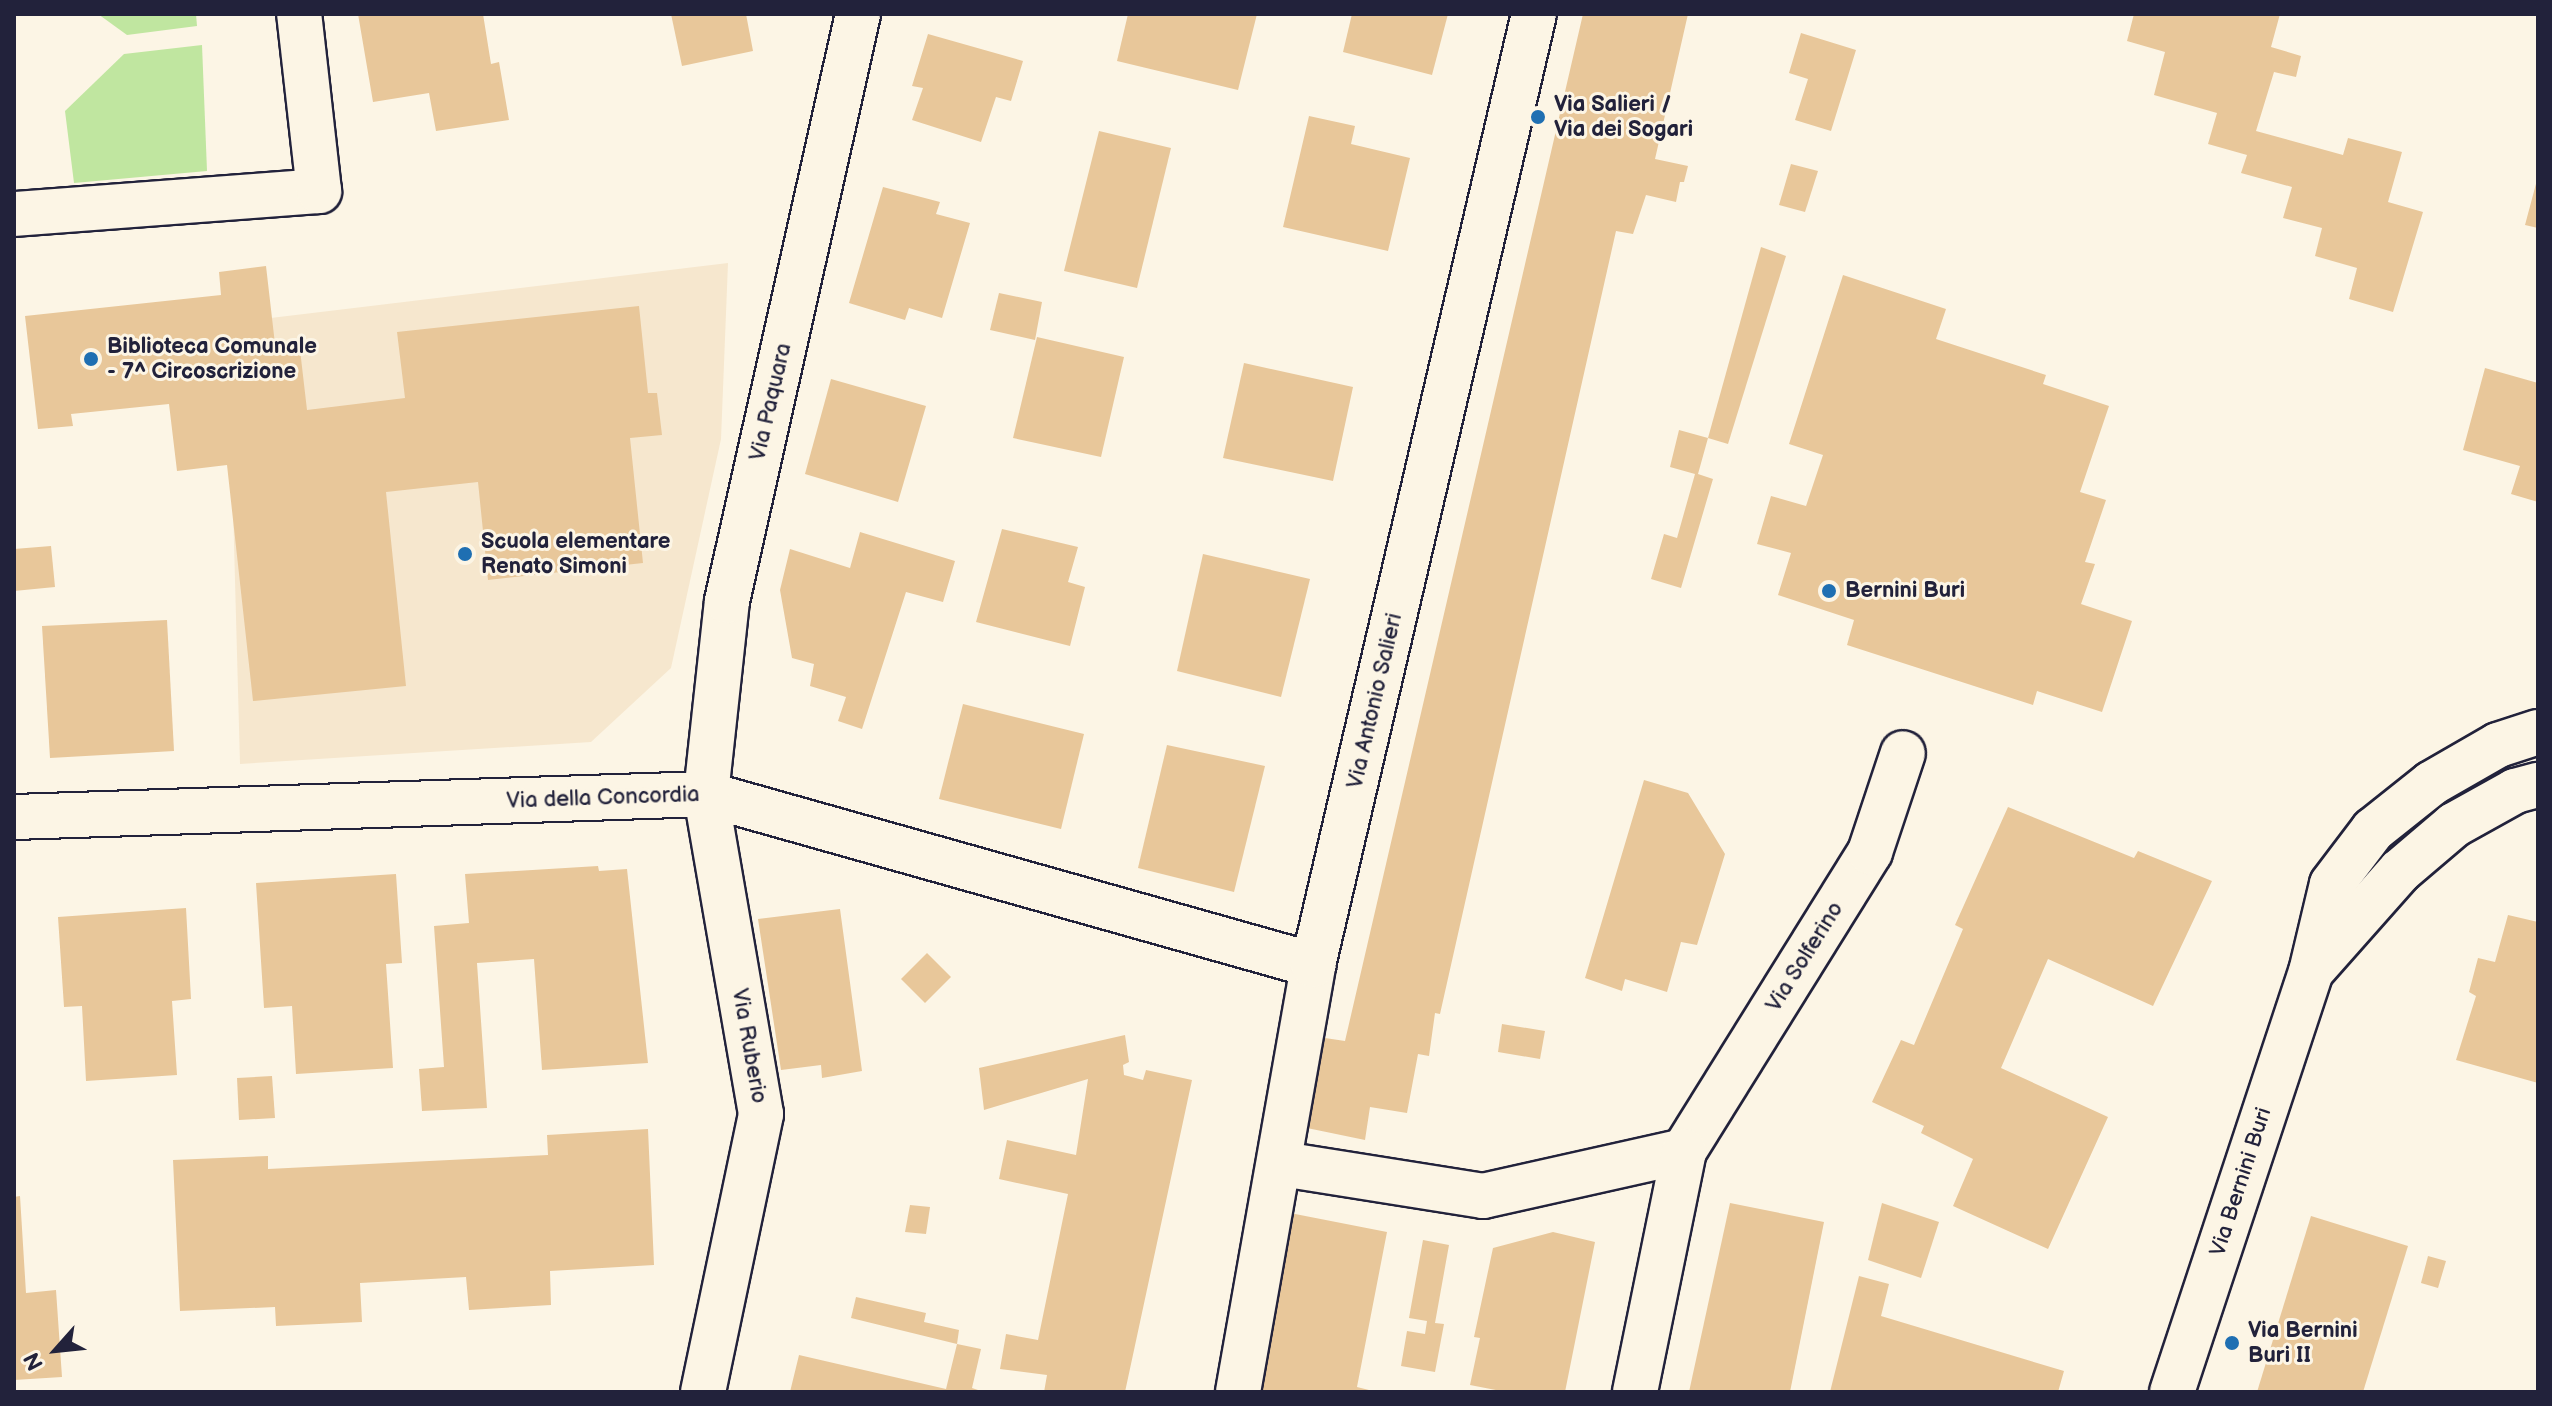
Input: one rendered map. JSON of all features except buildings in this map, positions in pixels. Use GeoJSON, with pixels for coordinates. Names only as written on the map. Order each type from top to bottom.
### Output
{"type":"FeatureCollection","features":[{"type":"Feature","properties":{"kind":"street"},"geometry":{"type":"LineString","coordinates":[[14,214],[319,191],[299,14]]}},
{"type":"Feature","properties":{"kind":"street","name":"Via Paquara"},"geometry":{"type":"LineString","coordinates":[[706,794],[727,601],[858,14]]}},
{"type":"Feature","properties":{"kind":"street","name":"Via Antonio Salieri"},"geometry":{"type":"LineString","coordinates":[[1238,1392],[1282,1164],[1313,965],[1534,14]]}},
{"type":"Feature","properties":{"kind":"street","name":"Via Bernini Buri"},"geometry":{"type":"LineString","coordinates":[[2172,1392],[2311,972],[2332,884],[2373,830],[2432,783],[2498,745],[2538,732]]}},
{"type":"Feature","properties":{"kind":"street","name":"Via Solferino"},"geometry":{"type":"LineString","coordinates":[[1635,1392],[1684,1151],[1870,852],[1903,753]]}},
{"type":"Feature","properties":{"kind":"street","name":"Via Bernini Buri"},"geometry":{"type":"LineString","coordinates":[[2311,972],[2400,871],[2454,825],[2515,791],[2538,785]]}},
{"type":"Feature","properties":{"kind":"street","name":"Via della Concordia"},"geometry":{"type":"LineString","coordinates":[[14,817],[706,794],[1313,965]]}},
{"type":"Feature","properties":{"kind":"street","name":"Via Ruberio"},"geometry":{"type":"LineString","coordinates":[[703,1392],[761,1114],[706,794]]}},
{"type":"Feature","properties":{"kind":"street"},"geometry":{"type":"LineString","coordinates":[[1282,1164],[1483,1196],[1684,1151]]}},
{"type":"Feature","properties":{"kind":"shaded area","name":"Scuola elementare Renato Simoni"},"geometry":{"type":"Polygon","coordinates":[[[728,263],[721,439],[671,668],[591,742],[240,764],[228,323],[728,263]]]}},
{"type":"Feature","properties":{"kind":"green space"},"geometry":{"type":"Polygon","coordinates":[[[98,14],[196,14],[197,26],[127,35],[98,14]]]}},
{"type":"Feature","properties":{"kind":"green space"},"geometry":{"type":"Polygon","coordinates":[[[202,45],[207,171],[74,183],[65,111],[124,54],[202,45]]]}},
{"type":"Feature","properties":{"kind":"place","name":"Via Salieri / Via dei Sogari"},"geometry":{"type":"Point","coordinates":[1538,117]}},
{"type":"Feature","properties":{"kind":"place","name":"Biblioteca Comunale - 7^ Circoscrizione"},"geometry":{"type":"Point","coordinates":[91,359]}},
{"type":"Feature","properties":{"kind":"place","name":"Scuola elementare Renato Simoni"},"geometry":{"type":"Point","coordinates":[465,554]}},
{"type":"Feature","properties":{"kind":"place","name":"Bernini Buri"},"geometry":{"type":"Point","coordinates":[1829,591]}},
{"type":"Feature","properties":{"kind":"place","name":"Via Bernini Buri II"},"geometry":{"type":"Point","coordinates":[2232,1343]}}]}
